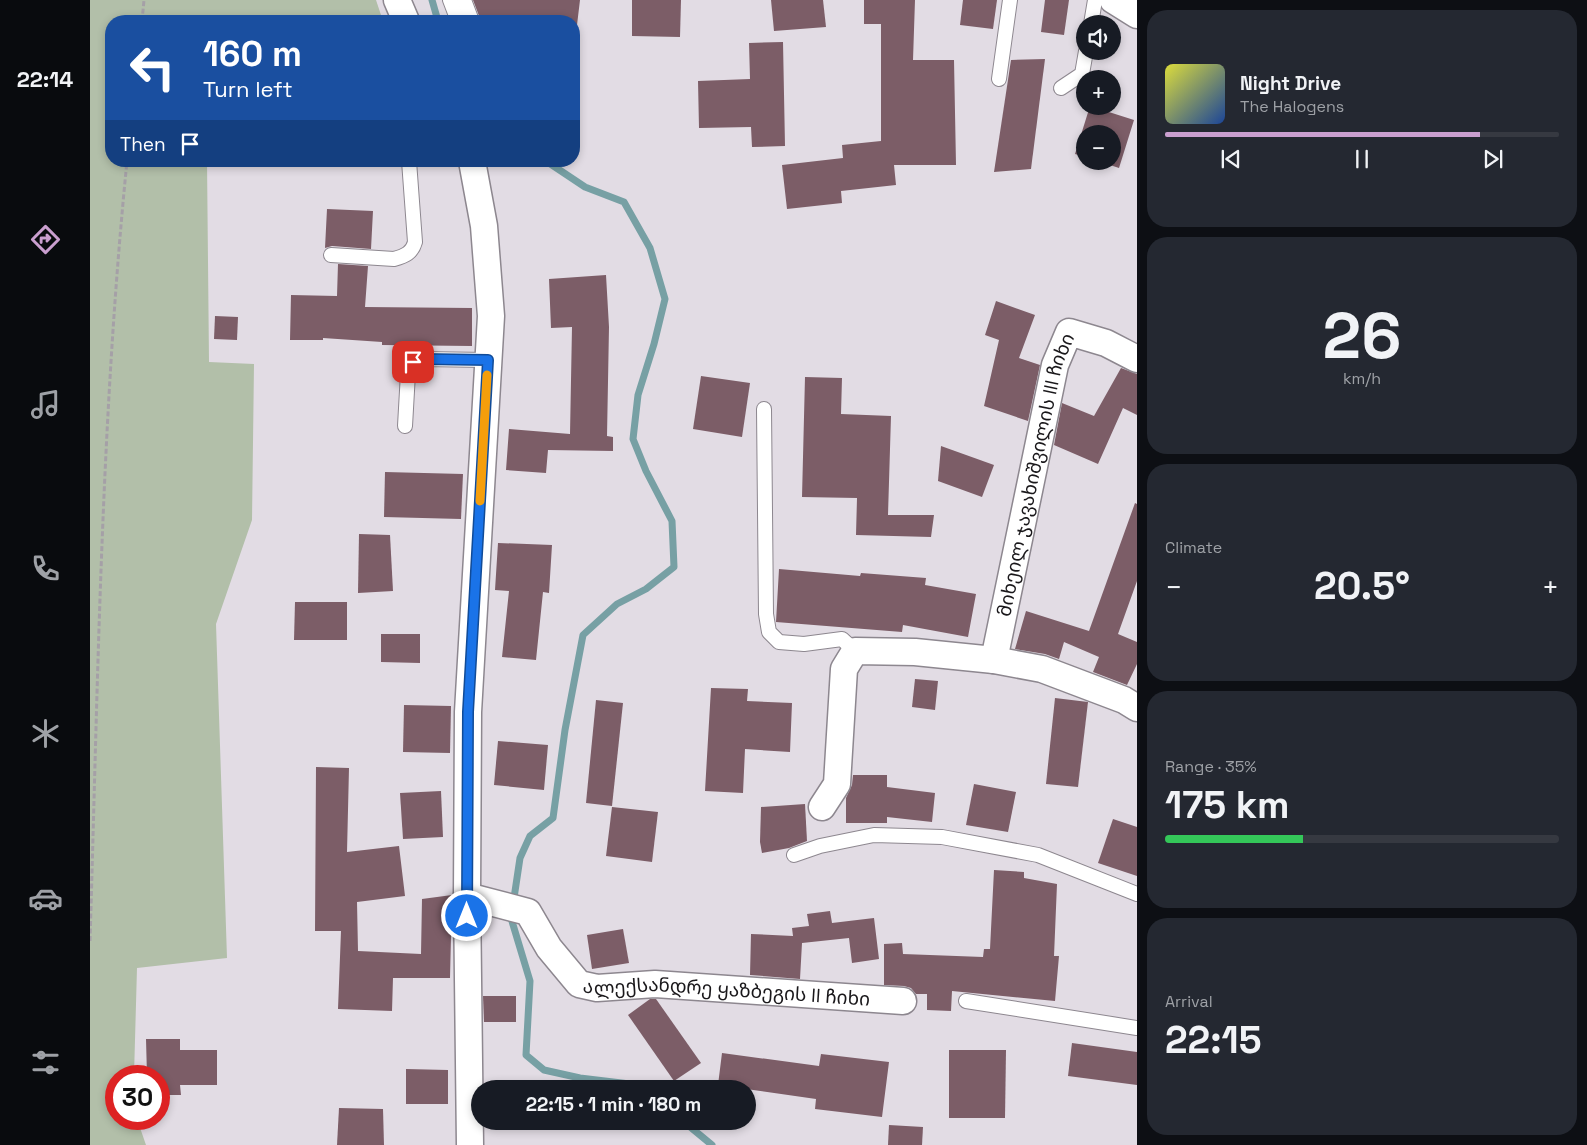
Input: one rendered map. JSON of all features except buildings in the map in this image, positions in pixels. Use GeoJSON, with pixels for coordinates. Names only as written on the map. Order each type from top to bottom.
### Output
{"type":"FeatureCollection","features":[{"type":"Feature","properties":{"kind":"street"},"geometry":{"type":"LineString","coordinates":[[397,0],[403,15]]}},
{"type":"Feature","properties":{"kind":"street"},"geometry":{"type":"LineString","coordinates":[[1113,0],[1137,15]]}},
{"type":"Feature","properties":{"kind":"street"},"geometry":{"type":"LineString","coordinates":[[470,1145],[475,898],[468,712],[490,316],[484,226],[473,167]]}},
{"type":"Feature","properties":{"kind":"street","name":"მიხეილ ჯავახიშვილის III ჩიხი"},"geometry":{"type":"LineString","coordinates":[[994,660],[1055,365],[1069,332],[1106,343],[1137,359]]}},
{"type":"Feature","properties":{"kind":"street"},"geometry":{"type":"LineString","coordinates":[[822,807],[837,784],[844,669],[855,651],[915,652],[994,660],[1042,669],[1124,700],[1137,708]]}},
{"type":"Feature","properties":{"kind":"street","name":"ალექსანდრე ყაზბეგის II ჩიხი"},"geometry":{"type":"LineString","coordinates":[[475,898],[528,912],[549,948],[579,984],[597,988],[655,984],[903,1001]]}},
{"type":"Feature","properties":{"kind":"lane"},"geometry":{"type":"LineString","coordinates":[[450,0],[456,15]]}},
{"type":"Feature","properties":{"kind":"lane"},"geometry":{"type":"LineString","coordinates":[[464,0],[470,15]]}},
{"type":"Feature","properties":{"kind":"lane"},"geometry":{"type":"LineString","coordinates":[[999,79],[1010,0]]}},
{"type":"Feature","properties":{"kind":"lane"},"geometry":{"type":"LineString","coordinates":[[1092,15],[1095,0]]}},
{"type":"Feature","properties":{"kind":"lane"},"geometry":{"type":"LineString","coordinates":[[1061,88],[1082,74],[1084,60]]}},
{"type":"Feature","properties":{"kind":"lane"},"geometry":{"type":"LineString","coordinates":[[331,255],[394,259],[402,257],[413,249],[415,242],[409,167]]}},
{"type":"Feature","properties":{"kind":"lane"},"geometry":{"type":"LineString","coordinates":[[405,426],[408,373],[413,362],[422,359],[488,360]]}},
{"type":"Feature","properties":{"kind":"lane"},"geometry":{"type":"LineString","coordinates":[[764,409],[766,614],[769,632],[779,642],[804,644],[842,639],[855,651]]}},
{"type":"Feature","properties":{"kind":"lane"},"geometry":{"type":"LineString","coordinates":[[794,855],[820,846],[874,836],[942,837],[1038,855],[1137,894]]}},
{"type":"Feature","properties":{"kind":"lane"},"geometry":{"type":"LineString","coordinates":[[966,1001],[1137,1028]]}},
{"type":"Feature","properties":{"kind":"path"},"geometry":{"type":"LineString","coordinates":[[143,15],[144,0]]}},
{"type":"Feature","properties":{"kind":"path"},"geometry":{"type":"LineString","coordinates":[[90,941],[98,637],[109,383],[117,264],[127,167]]}},
{"type":"Feature","properties":{"kind":"green space"},"geometry":{"type":"Polygon","coordinates":[[[90,0],[376,0],[381,15],[105,15],[105,167],[207,167],[209,362],[254,364],[252,520],[216,624],[227,958],[137,968],[134,1065],[105,1065],[105,1130],[141,1130],[146,1145],[90,1145],[90,0]]]}},
{"type":"Feature","properties":{"kind":"waterway"},"geometry":{"type":"LineString","coordinates":[[432,0],[436,15]]}},
{"type":"Feature","properties":{"kind":"waterway"},"geometry":{"type":"LineString","coordinates":[[555,167],[585,187],[624,202],[650,248],[665,299],[654,344],[638,395],[633,439],[646,471],[672,521],[674,567],[646,589],[617,604],[583,635],[565,730],[553,818],[530,836],[520,858],[511,918],[530,981],[526,1055],[544,1070],[597,1080]]}},
{"type":"Feature","properties":{"kind":"waterway"},"geometry":{"type":"LineString","coordinates":[[694,1130],[712,1145]]}},
{"type":"Feature","properties":{"kind":"slow traffic"},"geometry":{"type":"LineString","coordinates":[[480,501],[487,375]]}},
{"type":"Feature","properties":{"kind":"route"},"geometry":{"type":"LineString","coordinates":[[413,362],[422,359],[488,360],[468,712],[467,916]]}}]}
